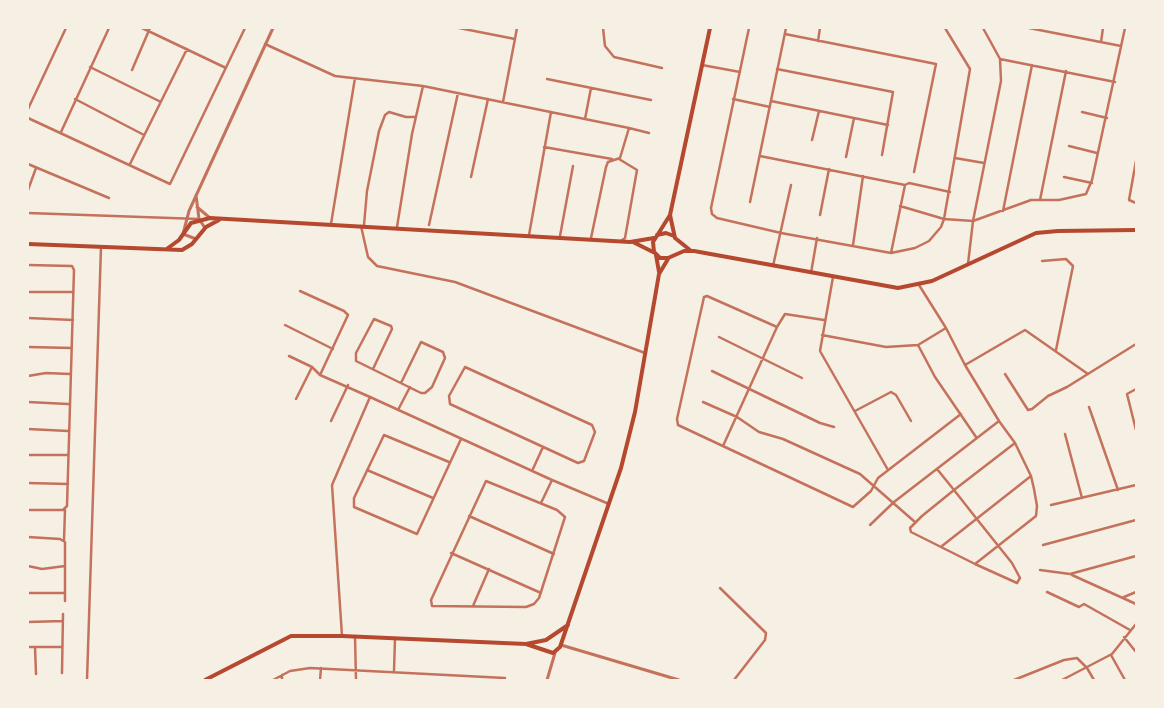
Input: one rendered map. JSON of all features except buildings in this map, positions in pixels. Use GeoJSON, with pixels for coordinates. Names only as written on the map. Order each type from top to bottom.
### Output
{"type":"FeatureCollection","features":[{"type":"Feature","properties":{"kind":"main road"},"geometry":{"type":"LineString","coordinates":[[526,644],[555,653],[559,650],[609,504],[630,435],[660,274],[652,245],[670,215],[710,28]]}},
{"type":"Feature","properties":{"kind":"main road"},"geometry":{"type":"LineString","coordinates":[[660,274],[678,249],[670,215]]}},
{"type":"Feature","properties":{"kind":"main road"},"geometry":{"type":"LineString","coordinates":[[168,248],[177,243],[191,223],[199,219],[362,225],[622,241],[630,242],[662,258],[672,257],[684,251],[694,252],[898,288],[919,285],[968,265],[1024,238],[1045,232],[1136,230]]}},
{"type":"Feature","properties":{"kind":"main road"},"geometry":{"type":"LineString","coordinates":[[28,244],[186,249],[204,228],[221,219]]}},
{"type":"Feature","properties":{"kind":"main road"},"geometry":{"type":"LineString","coordinates":[[630,242],[666,233],[694,252]]}},
{"type":"Feature","properties":{"kind":"main road"},"geometry":{"type":"LineString","coordinates":[[205,680],[284,639],[300,635],[526,644],[546,640],[568,626]]}},
{"type":"Feature","properties":{"kind":"main road"},"geometry":{"type":"LineString","coordinates":[[552,637],[557,638],[560,645]]}},
{"type":"Feature","properties":{"kind":"main road"},"geometry":{"type":"LineString","coordinates":[[546,640],[544,646],[546,651]]}},
{"type":"Feature","properties":{"kind":"street"},"geometry":{"type":"LineString","coordinates":[[28,109],[66,28]]}},
{"type":"Feature","properties":{"kind":"street"},"geometry":{"type":"LineString","coordinates":[[61,132],[108,28]]}},
{"type":"Feature","properties":{"kind":"street"},"geometry":{"type":"LineString","coordinates":[[142,28],[149,29],[226,68]]}},
{"type":"Feature","properties":{"kind":"street"},"geometry":{"type":"LineString","coordinates":[[28,118],[170,184],[245,28]]}},
{"type":"Feature","properties":{"kind":"street"},"geometry":{"type":"LineString","coordinates":[[196,239],[183,234],[187,217],[273,28]]}},
{"type":"Feature","properties":{"kind":"street"},"geometry":{"type":"LineString","coordinates":[[459,28],[515,39]]}},
{"type":"Feature","properties":{"kind":"street"},"geometry":{"type":"LineString","coordinates":[[504,102],[517,28]]}},
{"type":"Feature","properties":{"kind":"street"},"geometry":{"type":"LineString","coordinates":[[602,28],[605,46],[614,56],[662,68]]}},
{"type":"Feature","properties":{"kind":"street"},"geometry":{"type":"LineString","coordinates":[[749,28],[710,212],[717,218],[780,233],[817,238],[891,253],[915,248],[929,241],[942,227],[944,219],[970,69],[945,28]]}},
{"type":"Feature","properties":{"kind":"street"},"geometry":{"type":"LineString","coordinates":[[750,202],[786,28]]}},
{"type":"Feature","properties":{"kind":"street"},"geometry":{"type":"LineString","coordinates":[[818,41],[820,28]]}},
{"type":"Feature","properties":{"kind":"street"},"geometry":{"type":"LineString","coordinates":[[968,265],[984,163],[1001,81],[1000,60],[983,28]]}},
{"type":"Feature","properties":{"kind":"street"},"geometry":{"type":"LineString","coordinates":[[1029,28],[1122,46]]}},
{"type":"Feature","properties":{"kind":"street"},"geometry":{"type":"LineString","coordinates":[[1102,42],[1103,28]]}},
{"type":"Feature","properties":{"kind":"street"},"geometry":{"type":"LineString","coordinates":[[900,206],[944,219],[974,221],[1003,212],[1031,200],[1059,200],[1083,196],[1092,183],[1125,28]]}},
{"type":"Feature","properties":{"kind":"street"},"geometry":{"type":"LineString","coordinates":[[132,70],[149,29]]}},
{"type":"Feature","properties":{"kind":"street"},"geometry":{"type":"LineString","coordinates":[[785,34],[937,65],[914,172]]}},
{"type":"Feature","properties":{"kind":"street"},"geometry":{"type":"LineString","coordinates":[[265,44],[336,76],[423,86],[649,133]]}},
{"type":"Feature","properties":{"kind":"street"},"geometry":{"type":"LineString","coordinates":[[130,164],[188,49]]}},
{"type":"Feature","properties":{"kind":"street"},"geometry":{"type":"LineString","coordinates":[[1000,60],[1066,71],[1115,82]]}},
{"type":"Feature","properties":{"kind":"street"},"geometry":{"type":"LineString","coordinates":[[702,65],[740,72]]}},
{"type":"Feature","properties":{"kind":"street"},"geometry":{"type":"LineString","coordinates":[[1003,212],[1032,65]]}},
{"type":"Feature","properties":{"kind":"street"},"geometry":{"type":"LineString","coordinates":[[90,67],[160,102]]}},
{"type":"Feature","properties":{"kind":"street"},"geometry":{"type":"LineString","coordinates":[[777,69],[892,91],[894,96],[882,155]]}},
{"type":"Feature","properties":{"kind":"street"},"geometry":{"type":"LineString","coordinates":[[1040,200],[1066,71]]}},
{"type":"Feature","properties":{"kind":"street"},"geometry":{"type":"LineString","coordinates":[[332,224],[356,78]]}},
{"type":"Feature","properties":{"kind":"street"},"geometry":{"type":"LineString","coordinates":[[547,79],[651,100]]}},
{"type":"Feature","properties":{"kind":"street"},"geometry":{"type":"LineString","coordinates":[[397,227],[423,86]]}},
{"type":"Feature","properties":{"kind":"street"},"geometry":{"type":"LineString","coordinates":[[585,119],[591,88]]}},
{"type":"Feature","properties":{"kind":"street"},"geometry":{"type":"LineString","coordinates":[[430,225],[458,93]]}},
{"type":"Feature","properties":{"kind":"street"},"geometry":{"type":"LineString","coordinates":[[75,99],[144,135]]}},
{"type":"Feature","properties":{"kind":"street"},"geometry":{"type":"LineString","coordinates":[[471,177],[488,99]]}},
{"type":"Feature","properties":{"kind":"street"},"geometry":{"type":"LineString","coordinates":[[733,99],[770,107]]}},
{"type":"Feature","properties":{"kind":"street"},"geometry":{"type":"LineString","coordinates":[[771,101],[888,125]]}},
{"type":"Feature","properties":{"kind":"street"},"geometry":{"type":"LineString","coordinates":[[812,140],[819,111]]}},
{"type":"Feature","properties":{"kind":"street"},"geometry":{"type":"LineString","coordinates":[[416,117],[406,117],[389,112],[385,115],[379,131],[362,225],[366,252],[371,262],[377,266],[455,282],[645,353]]}},
{"type":"Feature","properties":{"kind":"street"},"geometry":{"type":"LineString","coordinates":[[529,235],[550,112]]}},
{"type":"Feature","properties":{"kind":"street"},"geometry":{"type":"LineString","coordinates":[[1082,112],[1107,118]]}},
{"type":"Feature","properties":{"kind":"street"},"geometry":{"type":"LineString","coordinates":[[846,157],[854,118]]}},
{"type":"Feature","properties":{"kind":"street"},"geometry":{"type":"LineString","coordinates":[[619,159],[623,152],[629,128]]}},
{"type":"Feature","properties":{"kind":"street"},"geometry":{"type":"LineString","coordinates":[[1069,146],[1097,154]]}},
{"type":"Feature","properties":{"kind":"street"},"geometry":{"type":"LineString","coordinates":[[544,147],[614,160]]}},
{"type":"Feature","properties":{"kind":"street"},"geometry":{"type":"LineString","coordinates":[[760,156],[950,192]]}},
{"type":"Feature","properties":{"kind":"street"},"geometry":{"type":"LineString","coordinates":[[955,158],[984,163]]}},
{"type":"Feature","properties":{"kind":"street"},"geometry":{"type":"LineString","coordinates":[[591,238],[606,166],[608,162],[619,159],[637,170],[625,238],[622,241]]}},
{"type":"Feature","properties":{"kind":"street"},"geometry":{"type":"LineString","coordinates":[[1136,160],[1129,200],[1136,203]]}},
{"type":"Feature","properties":{"kind":"street"},"geometry":{"type":"LineString","coordinates":[[28,164],[109,198]]}},
{"type":"Feature","properties":{"kind":"street"},"geometry":{"type":"LineString","coordinates":[[560,236],[573,166]]}},
{"type":"Feature","properties":{"kind":"street"},"geometry":{"type":"LineString","coordinates":[[28,190],[36,168]]}},
{"type":"Feature","properties":{"kind":"street"},"geometry":{"type":"LineString","coordinates":[[820,215],[829,169]]}},
{"type":"Feature","properties":{"kind":"street"},"geometry":{"type":"LineString","coordinates":[[853,245],[863,176]]}},
{"type":"Feature","properties":{"kind":"street"},"geometry":{"type":"LineString","coordinates":[[1064,177],[1092,183]]}},
{"type":"Feature","properties":{"kind":"street"},"geometry":{"type":"LineString","coordinates":[[774,266],[790,185]]}},
{"type":"Feature","properties":{"kind":"street"},"geometry":{"type":"LineString","coordinates":[[891,253],[905,185]]}},
{"type":"Feature","properties":{"kind":"street"},"geometry":{"type":"LineString","coordinates":[[196,195],[199,219],[204,228]]}},
{"type":"Feature","properties":{"kind":"street"},"geometry":{"type":"LineString","coordinates":[[197,206],[210,218]]}},
{"type":"Feature","properties":{"kind":"street"},"geometry":{"type":"LineString","coordinates":[[28,213],[187,217],[199,219]]}},
{"type":"Feature","properties":{"kind":"street"},"geometry":{"type":"LineString","coordinates":[[811,273],[817,238]]}},
{"type":"Feature","properties":{"kind":"street"},"geometry":{"type":"LineString","coordinates":[[87,680],[102,247]]}},
{"type":"Feature","properties":{"kind":"street"},"geometry":{"type":"LineString","coordinates":[[1042,260],[1066,259],[1073,266],[1056,350]]}},
{"type":"Feature","properties":{"kind":"street"},"geometry":{"type":"LineString","coordinates":[[28,265],[74,267],[68,484],[64,540],[64,601]]}},
{"type":"Feature","properties":{"kind":"street"},"geometry":{"type":"LineString","coordinates":[[833,278],[820,351],[888,470]]}},
{"type":"Feature","properties":{"kind":"street"},"geometry":{"type":"LineString","coordinates":[[919,285],[946,328],[965,365],[998,420],[1015,444],[1031,476],[1037,506],[1036,516],[975,564]]}},
{"type":"Feature","properties":{"kind":"street"},"geometry":{"type":"LineString","coordinates":[[300,291],[344,311],[348,315],[320,375]]}},
{"type":"Feature","properties":{"kind":"street"},"geometry":{"type":"LineString","coordinates":[[28,292],[74,292]]}},
{"type":"Feature","properties":{"kind":"street"},"geometry":{"type":"LineString","coordinates":[[777,327],[708,296],[704,297],[677,423],[853,507],[861,502],[876,481],[888,470],[961,414]]}},
{"type":"Feature","properties":{"kind":"street"},"geometry":{"type":"LineString","coordinates":[[722,446],[751,388],[777,327],[788,313],[824,320]]}},
{"type":"Feature","properties":{"kind":"street"},"geometry":{"type":"LineString","coordinates":[[28,318],[73,320]]}},
{"type":"Feature","properties":{"kind":"street"},"geometry":{"type":"LineString","coordinates":[[373,369],[392,329],[391,326],[374,319],[354,357],[356,361],[401,383],[425,392],[432,387],[445,358],[443,352],[421,342],[401,383]]}},
{"type":"Feature","properties":{"kind":"street"},"geometry":{"type":"LineString","coordinates":[[285,325],[333,349]]}},
{"type":"Feature","properties":{"kind":"street"},"geometry":{"type":"LineString","coordinates":[[822,335],[879,347],[918,345],[946,328]]}},
{"type":"Feature","properties":{"kind":"street"},"geometry":{"type":"LineString","coordinates":[[965,365],[1025,330],[1088,374]]}},
{"type":"Feature","properties":{"kind":"street"},"geometry":{"type":"LineString","coordinates":[[719,337],[802,378]]}},
{"type":"Feature","properties":{"kind":"street"},"geometry":{"type":"LineString","coordinates":[[1005,374],[1028,410],[1136,344]]}},
{"type":"Feature","properties":{"kind":"street"},"geometry":{"type":"LineString","coordinates":[[918,345],[936,377],[976,437]]}},
{"type":"Feature","properties":{"kind":"street"},"geometry":{"type":"LineString","coordinates":[[28,347],[72,348]]}},
{"type":"Feature","properties":{"kind":"street"},"geometry":{"type":"LineString","coordinates":[[289,356],[312,367],[320,375],[348,385],[461,439],[609,504]]}},
{"type":"Feature","properties":{"kind":"street"},"geometry":{"type":"LineString","coordinates":[[296,399],[312,367]]}},
{"type":"Feature","properties":{"kind":"street"},"geometry":{"type":"LineString","coordinates":[[468,368],[592,425],[594,428],[595,432],[581,464],[543,447],[450,404],[449,396],[463,369],[468,368]]}},
{"type":"Feature","properties":{"kind":"street"},"geometry":{"type":"LineString","coordinates":[[712,371],[751,388],[820,423],[834,427]]}},
{"type":"Feature","properties":{"kind":"street"},"geometry":{"type":"LineString","coordinates":[[28,376],[46,373],[71,374]]}},
{"type":"Feature","properties":{"kind":"street"},"geometry":{"type":"LineString","coordinates":[[331,421],[348,385]]}},
{"type":"Feature","properties":{"kind":"street"},"geometry":{"type":"LineString","coordinates":[[398,410],[410,387]]}},
{"type":"Feature","properties":{"kind":"street"},"geometry":{"type":"LineString","coordinates":[[1136,389],[1127,394],[1136,430]]}},
{"type":"Feature","properties":{"kind":"street"},"geometry":{"type":"LineString","coordinates":[[855,411],[891,392],[896,395],[911,421]]}},
{"type":"Feature","properties":{"kind":"street"},"geometry":{"type":"LineString","coordinates":[[342,636],[332,488],[334,478],[370,397]]}},
{"type":"Feature","properties":{"kind":"street"},"geometry":{"type":"LineString","coordinates":[[28,402],[69,404]]}},
{"type":"Feature","properties":{"kind":"street"},"geometry":{"type":"LineString","coordinates":[[703,402],[737,417],[759,432],[784,439],[860,474],[915,522]]}},
{"type":"Feature","properties":{"kind":"street"},"geometry":{"type":"LineString","coordinates":[[1089,407],[1118,490]]}},
{"type":"Feature","properties":{"kind":"street"},"geometry":{"type":"LineString","coordinates":[[870,525],[894,502],[998,420]]}},
{"type":"Feature","properties":{"kind":"street"},"geometry":{"type":"LineString","coordinates":[[28,430],[69,431]]}},
{"type":"Feature","properties":{"kind":"street"},"geometry":{"type":"LineString","coordinates":[[1064,434],[1082,498]]}},
{"type":"Feature","properties":{"kind":"street"},"geometry":{"type":"LineString","coordinates":[[449,462],[384,435],[353,502],[354,507],[417,534],[461,439]]}},
{"type":"Feature","properties":{"kind":"street"},"geometry":{"type":"LineString","coordinates":[[937,469],[954,490],[998,546],[1012,563],[1020,581],[1012,582],[911,532],[910,526],[954,490],[1015,444]]}},
{"type":"Feature","properties":{"kind":"street"},"geometry":{"type":"LineString","coordinates":[[532,471],[543,447]]}},
{"type":"Feature","properties":{"kind":"street"},"geometry":{"type":"LineString","coordinates":[[28,455],[68,455]]}},
{"type":"Feature","properties":{"kind":"street"},"geometry":{"type":"LineString","coordinates":[[367,470],[433,498]]}},
{"type":"Feature","properties":{"kind":"street"},"geometry":{"type":"LineString","coordinates":[[942,546],[1031,476]]}},
{"type":"Feature","properties":{"kind":"street"},"geometry":{"type":"LineString","coordinates":[[488,480],[541,503],[563,514],[565,517],[541,593],[536,602],[526,606],[438,607],[430,604],[451,553],[484,484],[488,480]]}},
{"type":"Feature","properties":{"kind":"street"},"geometry":{"type":"LineString","coordinates":[[541,503],[552,480]]}},
{"type":"Feature","properties":{"kind":"street"},"geometry":{"type":"LineString","coordinates":[[28,483],[68,484]]}},
{"type":"Feature","properties":{"kind":"street"},"geometry":{"type":"LineString","coordinates":[[1052,505],[1136,485]]}},
{"type":"Feature","properties":{"kind":"street"},"geometry":{"type":"LineString","coordinates":[[28,510],[65,510]]}},
{"type":"Feature","properties":{"kind":"street"},"geometry":{"type":"LineString","coordinates":[[469,516],[554,554]]}},
{"type":"Feature","properties":{"kind":"street"},"geometry":{"type":"LineString","coordinates":[[1043,545],[1136,520]]}},
{"type":"Feature","properties":{"kind":"street"},"geometry":{"type":"LineString","coordinates":[[28,537],[64,540]]}},
{"type":"Feature","properties":{"kind":"street"},"geometry":{"type":"LineString","coordinates":[[451,553],[489,568],[541,593]]}},
{"type":"Feature","properties":{"kind":"street"},"geometry":{"type":"LineString","coordinates":[[1070,574],[1136,556]]}},
{"type":"Feature","properties":{"kind":"street"},"geometry":{"type":"LineString","coordinates":[[28,566],[42,569],[65,566]]}},
{"type":"Feature","properties":{"kind":"street"},"geometry":{"type":"LineString","coordinates":[[473,606],[489,568]]}},
{"type":"Feature","properties":{"kind":"street"},"geometry":{"type":"LineString","coordinates":[[1040,570],[1070,574],[1136,604]]}},
{"type":"Feature","properties":{"kind":"street"},"geometry":{"type":"LineString","coordinates":[[720,588],[766,633],[765,640],[734,680]]}},
{"type":"Feature","properties":{"kind":"street"},"geometry":{"type":"LineString","coordinates":[[1047,592],[1078,607],[1084,604],[1130,630]]}},
{"type":"Feature","properties":{"kind":"street"},"geometry":{"type":"LineString","coordinates":[[1123,597],[1136,592]]}},
{"type":"Feature","properties":{"kind":"street"},"geometry":{"type":"LineString","coordinates":[[28,593],[65,593]]}},
{"type":"Feature","properties":{"kind":"street"},"geometry":{"type":"LineString","coordinates":[[62,673],[63,614]]}},
{"type":"Feature","properties":{"kind":"street"},"geometry":{"type":"LineString","coordinates":[[28,622],[63,621]]}},
{"type":"Feature","properties":{"kind":"street"},"geometry":{"type":"LineString","coordinates":[[1062,680],[1110,655],[1136,624]]}},
{"type":"Feature","properties":{"kind":"street"},"geometry":{"type":"LineString","coordinates":[[355,637],[356,680]]}},
{"type":"Feature","properties":{"kind":"street"},"geometry":{"type":"LineString","coordinates":[[1124,637],[1136,652]]}},
{"type":"Feature","properties":{"kind":"street"},"geometry":{"type":"LineString","coordinates":[[394,671],[395,638]]}},
{"type":"Feature","properties":{"kind":"street"},"geometry":{"type":"LineString","coordinates":[[560,645],[679,680]]}},
{"type":"Feature","properties":{"kind":"street"},"geometry":{"type":"LineString","coordinates":[[28,647],[61,647]]}},
{"type":"Feature","properties":{"kind":"street"},"geometry":{"type":"LineString","coordinates":[[34,647],[36,674]]}},
{"type":"Feature","properties":{"kind":"street"},"geometry":{"type":"LineString","coordinates":[[547,680],[555,653]]}},
{"type":"Feature","properties":{"kind":"street"},"geometry":{"type":"LineString","coordinates":[[1110,655],[1125,680]]}},
{"type":"Feature","properties":{"kind":"street"},"geometry":{"type":"LineString","coordinates":[[1014,680],[1064,660],[1077,658],[1087,668],[1094,680]]}},
{"type":"Feature","properties":{"kind":"street"},"geometry":{"type":"LineString","coordinates":[[320,680],[321,668]]}},
{"type":"Feature","properties":{"kind":"street"},"geometry":{"type":"LineString","coordinates":[[273,680],[298,669],[321,668],[394,671],[398,674],[462,678],[505,678]]}},
{"type":"Feature","properties":{"kind":"street"},"geometry":{"type":"LineString","coordinates":[[282,675],[282,680]]}}]}
